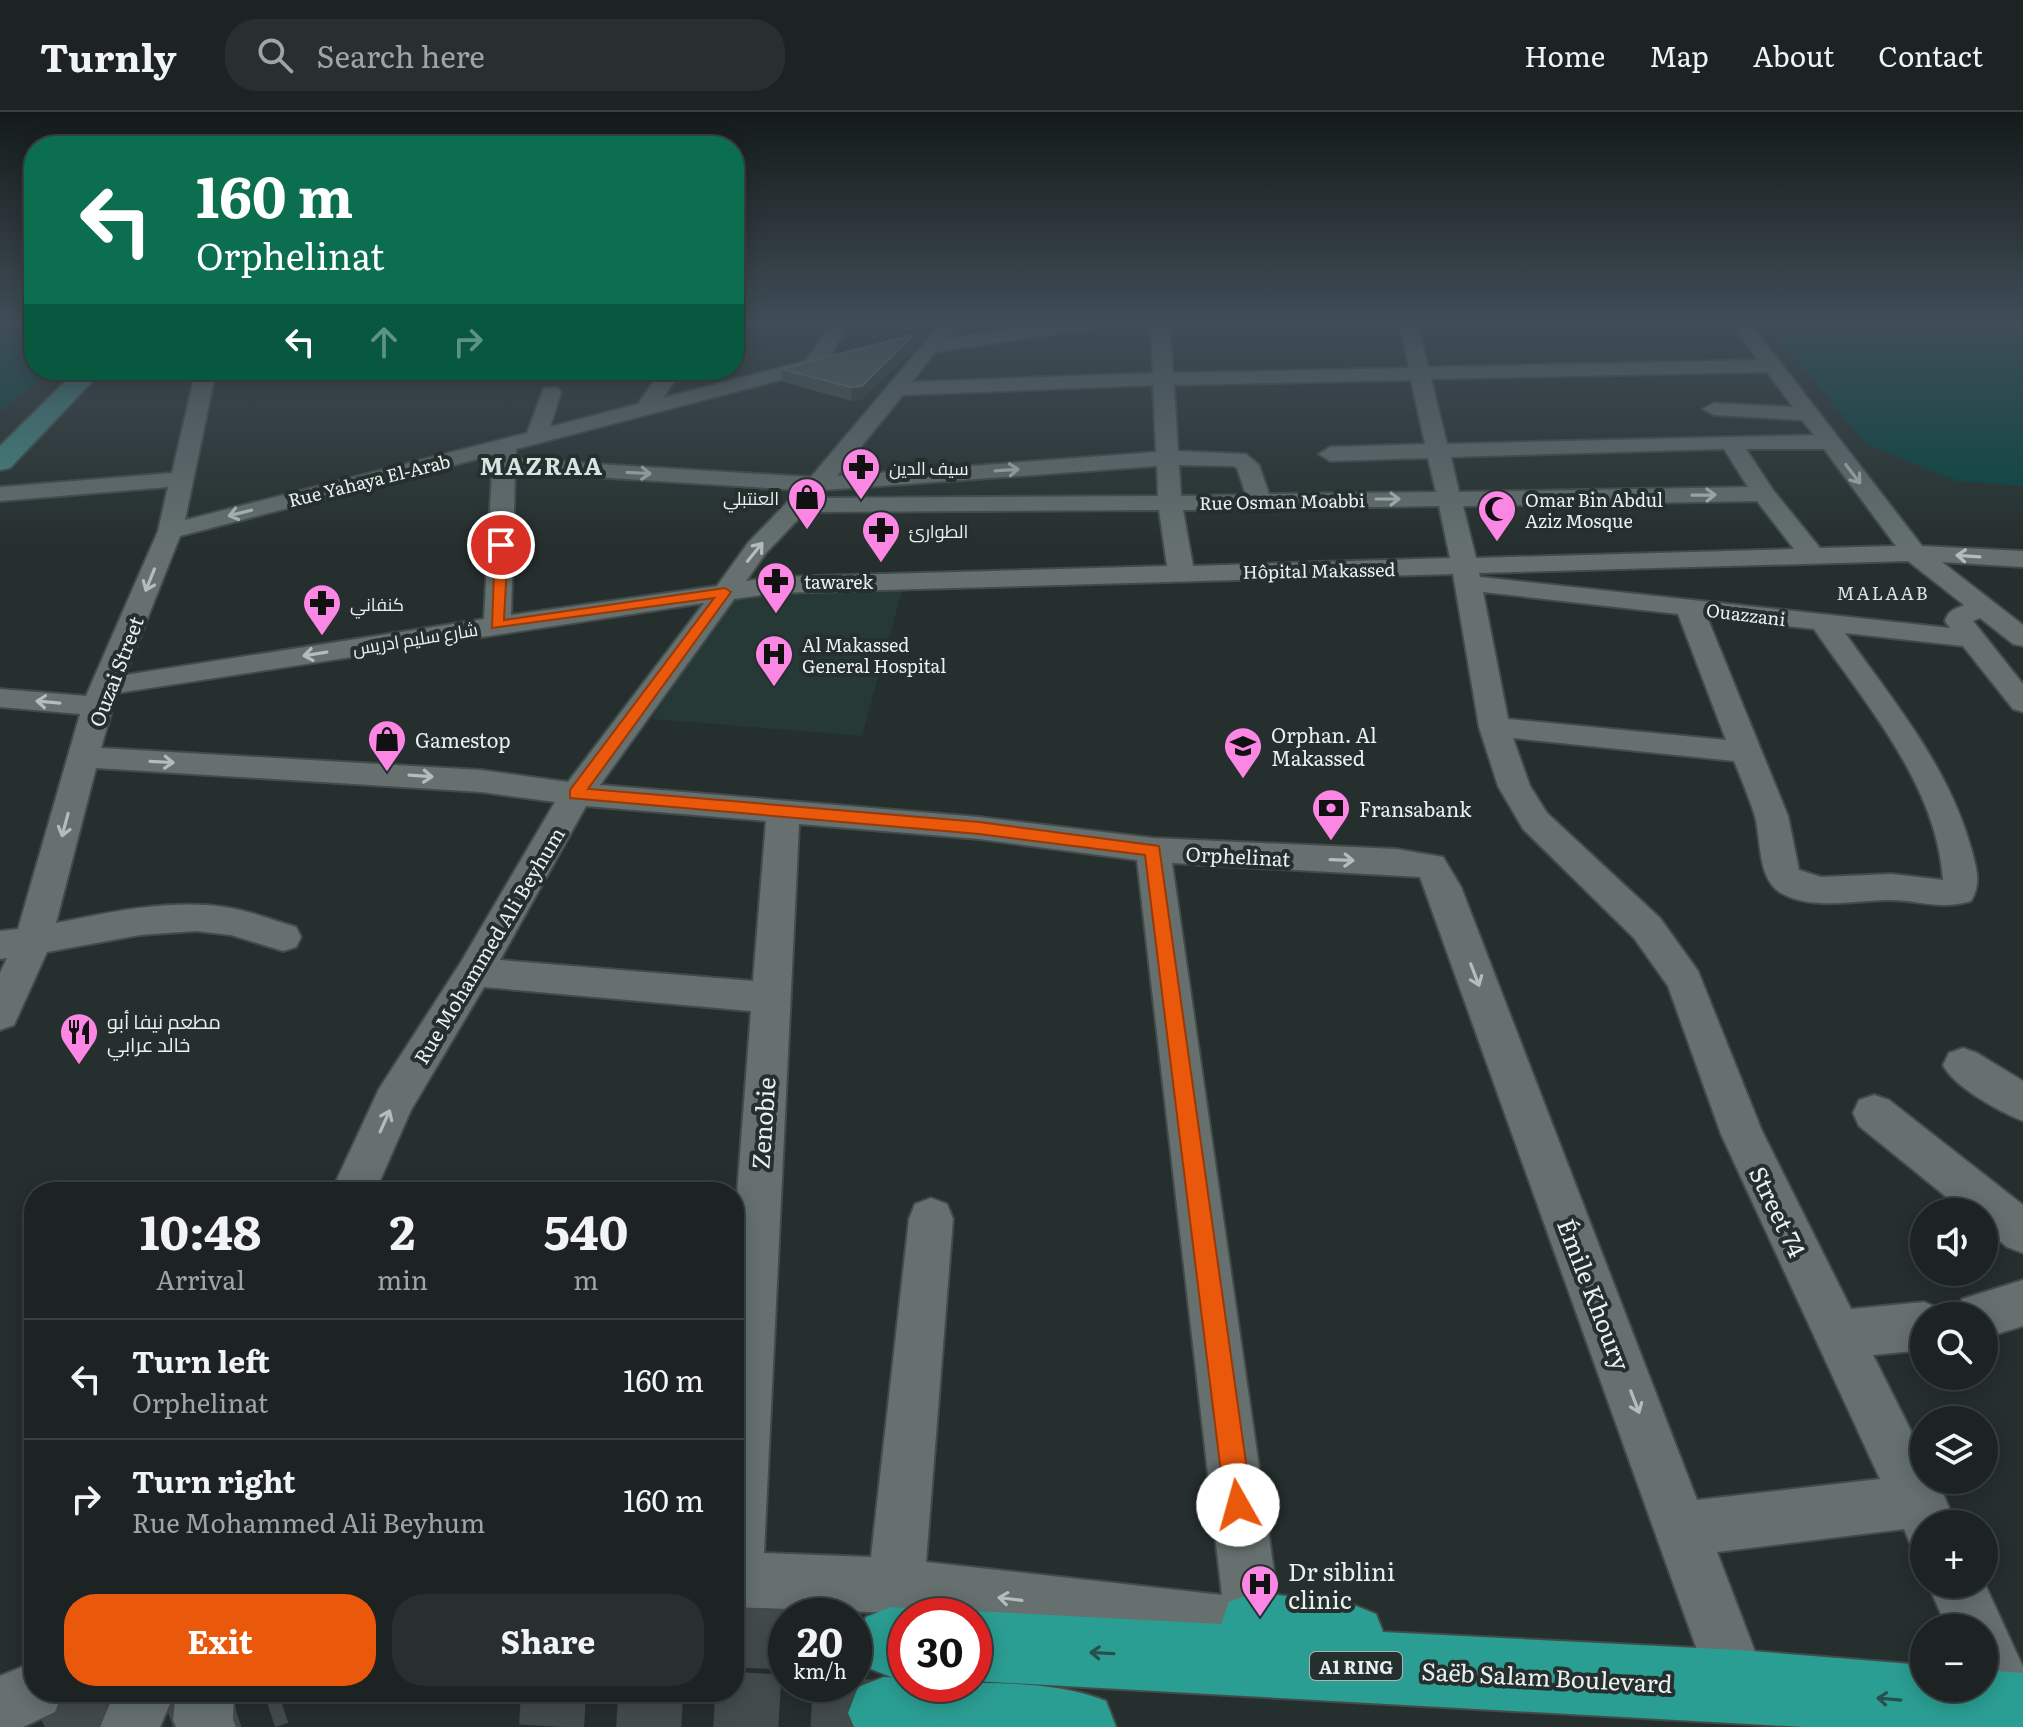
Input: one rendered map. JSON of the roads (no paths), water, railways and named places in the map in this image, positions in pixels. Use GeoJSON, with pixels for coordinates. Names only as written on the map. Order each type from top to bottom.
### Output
{"type":"FeatureCollection","features":[{"type":"Feature","properties":{"kind":"highway"},"geometry":{"type":"LineString","coordinates":[[1254,1627],[1739,1686]]}},
{"type":"Feature","properties":{"kind":"highway","name":"Saëb Salam Boulevard"},"geometry":{"type":"LineString","coordinates":[[992,1647],[1739,1686],[2018,1709]]}},
{"type":"Feature","properties":{"kind":"highway"},"geometry":{"type":"LineString","coordinates":[[884,1713],[1080,1727]]}},
{"type":"Feature","properties":{"kind":"main road"},"geometry":{"type":"LineString","coordinates":[[0,427],[33,397]]}},
{"type":"Feature","properties":{"kind":"main road"},"geometry":{"type":"LineString","coordinates":[[0,462],[64,397]]}},
{"type":"Feature","properties":{"kind":"street","name":"Ouzai Street"},"geometry":{"type":"LineString","coordinates":[[0,1014],[16,943],[84,757],[102,696],[170,531],[200,397]]}},
{"type":"Feature","properties":{"kind":"street"},"geometry":{"type":"LineString","coordinates":[[536,437],[549,397]]}},
{"type":"Feature","properties":{"kind":"street"},"geometry":{"type":"LineString","coordinates":[[645,409],[653,397]]}},
{"type":"Feature","properties":{"kind":"street","name":"Rue Yahaya El-Arab"},"geometry":{"type":"LineString","coordinates":[[170,531],[505,455],[536,437],[690,397]]}},
{"type":"Feature","properties":{"kind":"street","name":"Rue Mohammed Ali Beyhum"},"geometry":{"type":"LineString","coordinates":[[358,1182],[394,1101],[474,972],[576,794],[757,548],[870,423],[888,397]]}},
{"type":"Feature","properties":{"kind":"street"},"geometry":{"type":"LineString","coordinates":[[1165,397],[1170,503],[1181,574]]}},
{"type":"Feature","properties":{"kind":"street","name":"Street 74"},"geometry":{"type":"LineString","coordinates":[[1427,397],[1466,575],[1494,727],[1514,786],[1535,821],[1647,928],[1685,981],[1742,1134],[1923,1510]]}},
{"type":"Feature","properties":{"kind":"street"},"geometry":{"type":"LineString","coordinates":[[1796,397],[1914,553],[2023,638]]}},
{"type":"Feature","properties":{"kind":"street"},"geometry":{"type":"LineString","coordinates":[[1714,409],[1809,414]]}},
{"type":"Feature","properties":{"kind":"street"},"geometry":{"type":"LineString","coordinates":[[1730,442],[1764,494],[1812,555]]}},
{"type":"Feature","properties":{"kind":"street"},"geometry":{"type":"LineString","coordinates":[[1330,454],[1829,442]]}},
{"type":"Feature","properties":{"kind":"street"},"geometry":{"type":"LineString","coordinates":[[497,625],[505,455],[808,494],[1169,458],[1238,459],[1248,465],[1254,489],[1261,500]]}},
{"type":"Feature","properties":{"kind":"street"},"geometry":{"type":"LineString","coordinates":[[0,494],[182,479]]}},
{"type":"Feature","properties":{"kind":"street","name":"Rue Osman Moabbi"},"geometry":{"type":"LineString","coordinates":[[808,494],[1170,503],[1764,494]]}},
{"type":"Feature","properties":{"kind":"street","name":"Hôpital Makassed"},"geometry":{"type":"LineString","coordinates":[[725,592],[776,585],[1181,574],[1466,575],[1812,555],[1914,553],[2019,562]]}},
{"type":"Feature","properties":{"kind":"street","name":"Ouazzani"},"geometry":{"type":"LineString","coordinates":[[1466,575],[1689,607],[1972,639]]}},
{"type":"Feature","properties":{"kind":"street","name":"شارع سليم ادريس"},"geometry":{"type":"LineString","coordinates":[[0,698],[102,696],[497,625],[725,592]]}},
{"type":"Feature","properties":{"kind":"street"},"geometry":{"type":"LineString","coordinates":[[2017,602],[1960,616],[1959,621],[2023,703]]}},
{"type":"Feature","properties":{"kind":"street"},"geometry":{"type":"LineString","coordinates":[[1689,607],[1772,816],[1779,858],[1787,879],[1795,885],[1821,890],[1891,887],[1949,895],[1959,892],[1962,882],[1952,831],[1921,766],[1823,622]]}},
{"type":"Feature","properties":{"kind":"street"},"geometry":{"type":"LineString","coordinates":[[1494,727],[1748,752]]}},
{"type":"Feature","properties":{"kind":"street","name":"Orphelinat"},"geometry":{"type":"LineString","coordinates":[[84,757],[417,776],[576,794],[979,828],[1153,850],[1424,865],[1435,870],[1447,902]]}},
{"type":"Feature","properties":{"kind":"street","name":"Zenobie"},"geometry":{"type":"LineString","coordinates":[[744,1259],[770,998],[783,810]]}},
{"type":"Feature","properties":{"kind":"street"},"geometry":{"type":"LineString","coordinates":[[992,1625],[1254,1627],[1153,850]]}},
{"type":"Feature","properties":{"kind":"street","name":"Émile Khoury"},"geometry":{"type":"LineString","coordinates":[[1447,902],[1739,1686]]}},
{"type":"Feature","properties":{"kind":"street"},"geometry":{"type":"LineString","coordinates":[[16,943],[137,922],[201,919],[224,920],[283,937]]}},
{"type":"Feature","properties":{"kind":"street"},"geometry":{"type":"LineString","coordinates":[[474,972],[770,998]]}},
{"type":"Feature","properties":{"kind":"street"},"geometry":{"type":"LineString","coordinates":[[1963,1065],[2023,1103]]}},
{"type":"Feature","properties":{"kind":"street"},"geometry":{"type":"LineString","coordinates":[[1874,1113],[2023,1232]]}},
{"type":"Feature","properties":{"kind":"street"},"geometry":{"type":"LineString","coordinates":[[900,1598],[931,1219]]}},
{"type":"Feature","properties":{"kind":"street"},"geometry":{"type":"LineString","coordinates":[[1998,1310],[2023,1303]]}},
{"type":"Feature","properties":{"kind":"street"},"geometry":{"type":"LineString","coordinates":[[1840,1334],[1910,1327]]}},
{"type":"Feature","properties":{"kind":"street"},"geometry":{"type":"LineString","coordinates":[[1683,1529],[1910,1514]]}},
{"type":"Feature","properties":{"kind":"street"},"geometry":{"type":"LineString","coordinates":[[744,1583],[888,1621]]}},
{"type":"Feature","properties":{"kind":"street"},"geometry":{"type":"LineString","coordinates":[[1998,1672],[2018,1709]]}},
{"type":"Feature","properties":{"kind":"street"},"geometry":{"type":"LineString","coordinates":[[0,1707],[24,1696]]}},
{"type":"Feature","properties":{"kind":"street"},"geometry":{"type":"LineString","coordinates":[[130,1727],[141,1702]]}},
{"type":"Feature","properties":{"kind":"street"},"geometry":{"type":"LineString","coordinates":[[204,1702],[203,1720],[206,1727]]}},
{"type":"Feature","properties":{"kind":"tunnel"},"geometry":{"type":"LineString","coordinates":[[744,1635],[768,1636]]}},
{"type":"Feature","properties":{"kind":"tunnel"},"geometry":{"type":"LineString","coordinates":[[45,1727],[93,1702]]}},
{"type":"Feature","properties":{"kind":"tunnel"},"geometry":{"type":"LineString","coordinates":[[173,1727],[248,1702]]}},
{"type":"Feature","properties":{"kind":"tunnel"},"geometry":{"type":"LineString","coordinates":[[694,1702],[884,1713]]}},
{"type":"Feature","properties":{"kind":"place","name":"سيف الدين"},"geometry":{"type":"Point","coordinates":[861,501]}},
{"type":"Feature","properties":{"kind":"place","name":"العنتبلي"},"geometry":{"type":"Point","coordinates":[807,531]}},
{"type":"Feature","properties":{"kind":"place","name":"Omar Bin Abdul Aziz Mosque"},"geometry":{"type":"Point","coordinates":[1497,543]}},
{"type":"Feature","properties":{"kind":"place","name":"الطوارئ"},"geometry":{"type":"Point","coordinates":[881,564]}},
{"type":"Feature","properties":{"kind":"place","name":"tawarek"},"geometry":{"type":"Point","coordinates":[776,615]}},
{"type":"Feature","properties":{"kind":"place","name":"كنفاني"},"geometry":{"type":"Point","coordinates":[322,637]}},
{"type":"Feature","properties":{"kind":"place","name":"Al Makassed General Hospital"},"geometry":{"type":"Point","coordinates":[774,688]}},
{"type":"Feature","properties":{"kind":"place","name":"Gamestop"},"geometry":{"type":"Point","coordinates":[387,773]}},
{"type":"Feature","properties":{"kind":"place","name":"Orphan. Al Makassed"},"geometry":{"type":"Point","coordinates":[1243,780]}},
{"type":"Feature","properties":{"kind":"place","name":"Fransabank"},"geometry":{"type":"Point","coordinates":[1331,842]}},
{"type":"Feature","properties":{"kind":"place","name":"مطعم نيفا أبو خالد عرابي"},"geometry":{"type":"Point","coordinates":[79,1066]}},
{"type":"Feature","properties":{"kind":"place","name":"Dr siblini clinic"},"geometry":{"type":"Point","coordinates":[1260,1618]}},
{"type":"Feature","properties":{"kind":"district","name":"MAZRAA"},"geometry":{"type":"Point","coordinates":[542,464]}},
{"type":"Feature","properties":{"kind":"district","name":"MALAAB"},"geometry":{"type":"Point","coordinates":[1883,592]}}]}
